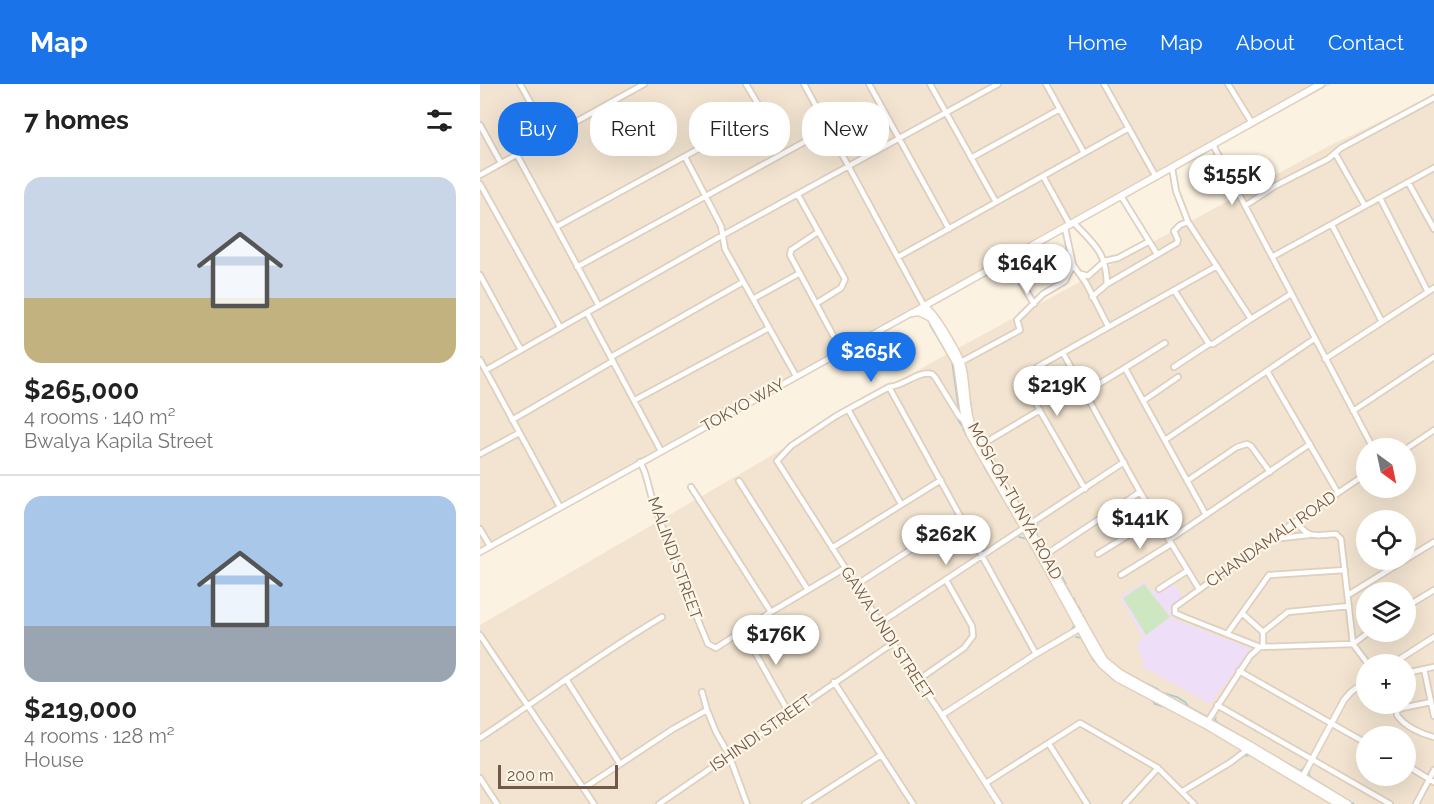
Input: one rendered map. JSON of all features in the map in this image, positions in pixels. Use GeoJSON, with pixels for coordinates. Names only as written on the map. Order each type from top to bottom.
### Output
{"type":"FeatureCollection","features":[{"type":"Feature","properties":{"kind":"main road","name":"TOKYO WAY"},"geometry":{"type":"LineString","coordinates":[[924,306],[1321,84]]}},
{"type":"Feature","properties":{"kind":"main road"},"geometry":{"type":"LineString","coordinates":[[912,313],[919,312],[932,318],[936,299]]}},
{"type":"Feature","properties":{"kind":"main road","name":"MOSI-OA-TUNYA ROAD"},"geometry":{"type":"LineString","coordinates":[[924,306],[961,362],[967,422],[1082,627]]}},
{"type":"Feature","properties":{"kind":"main road","name":"MOSI-OA-TUNYA ROAD"},"geometry":{"type":"LineString","coordinates":[[932,318],[957,364],[967,422],[977,448],[1045,555],[1094,654],[1112,674],[1207,723],[1348,804]]}},
{"type":"Feature","properties":{"kind":"main road","name":"MOSI-OA-TUNYA ROAD"},"geometry":{"type":"LineString","coordinates":[[1302,779],[1338,804]]}},
{"type":"Feature","properties":{"kind":"street"},"geometry":{"type":"LineString","coordinates":[[520,84],[530,102]]}},
{"type":"Feature","properties":{"kind":"street"},"geometry":{"type":"LineString","coordinates":[[578,120],[644,84]]}},
{"type":"Feature","properties":{"kind":"street"},"geometry":{"type":"LineString","coordinates":[[556,227],[753,119],[759,112],[758,104],[746,84]]}},
{"type":"Feature","properties":{"kind":"street"},"geometry":{"type":"LineString","coordinates":[[869,84],[949,229]]}},
{"type":"Feature","properties":{"kind":"street"},"geometry":{"type":"LineString","coordinates":[[930,84],[996,202]]}},
{"type":"Feature","properties":{"kind":"street"},"geometry":{"type":"LineString","coordinates":[[486,370],[998,84]]}},
{"type":"Feature","properties":{"kind":"street"},"geometry":{"type":"LineString","coordinates":[[1046,84],[1084,153]]}},
{"type":"Feature","properties":{"kind":"street"},"geometry":{"type":"LineString","coordinates":[[1104,84],[1156,177]]}},
{"type":"Feature","properties":{"kind":"street"},"geometry":{"type":"LineString","coordinates":[[1228,84],[1251,123]]}},
{"type":"Feature","properties":{"kind":"street"},"geometry":{"type":"LineString","coordinates":[[1303,84],[1308,91]]}},
{"type":"Feature","properties":{"kind":"street"},"geometry":{"type":"LineString","coordinates":[[807,85],[815,102]]}},
{"type":"Feature","properties":{"kind":"street"},"geometry":{"type":"LineString","coordinates":[[1245,206],[1275,186],[1329,159],[1335,153],[1434,98]]}},
{"type":"Feature","properties":{"kind":"street"},"geometry":{"type":"LineString","coordinates":[[971,158],[1060,109]]}},
{"type":"Feature","properties":{"kind":"street"},"geometry":{"type":"LineString","coordinates":[[480,125],[501,163]]}},
{"type":"Feature","properties":{"kind":"street"},"geometry":{"type":"LineString","coordinates":[[898,257],[1129,128]]}},
{"type":"Feature","properties":{"kind":"street"},"geometry":{"type":"LineString","coordinates":[[577,267],[802,143]]}},
{"type":"Feature","properties":{"kind":"street"},"geometry":{"type":"LineString","coordinates":[[1213,145],[1368,438]]}},
{"type":"Feature","properties":{"kind":"street"},"geometry":{"type":"LineString","coordinates":[[1335,153],[1365,206]]}},
{"type":"Feature","properties":{"kind":"street"},"geometry":{"type":"LineString","coordinates":[[480,175],[513,156]]}},
{"type":"Feature","properties":{"kind":"street"},"geometry":{"type":"LineString","coordinates":[[518,156],[598,306]]}},
{"type":"Feature","properties":{"kind":"street"},"geometry":{"type":"LineString","coordinates":[[843,156],[924,306]]}},
{"type":"Feature","properties":{"kind":"street"},"geometry":{"type":"LineString","coordinates":[[685,157],[721,226],[725,249],[796,376]]}},
{"type":"Feature","properties":{"kind":"street"},"geometry":{"type":"LineString","coordinates":[[1172,168],[1176,191],[1188,222],[1251,319]]}},
{"type":"Feature","properties":{"kind":"street"},"geometry":{"type":"LineString","coordinates":[[1272,257],[1434,168]]}},
{"type":"Feature","properties":{"kind":"street"},"geometry":{"type":"LineString","coordinates":[[1043,176],[1070,225],[1094,244],[1105,261],[1107,284]]}},
{"type":"Feature","properties":{"kind":"street"},"geometry":{"type":"LineString","coordinates":[[1408,182],[1434,229]]}},
{"type":"Feature","properties":{"kind":"street"},"geometry":{"type":"LineString","coordinates":[[480,184],[560,327]]}},
{"type":"Feature","properties":{"kind":"street"},"geometry":{"type":"LineString","coordinates":[[798,195],[845,281],[841,288],[817,303]]}},
{"type":"Feature","properties":{"kind":"street"},"geometry":{"type":"LineString","coordinates":[[1121,196],[1156,254]]}},
{"type":"Feature","properties":{"kind":"street"},"geometry":{"type":"LineString","coordinates":[[1380,198],[1428,292]]}},
{"type":"Feature","properties":{"kind":"street"},"geometry":{"type":"LineString","coordinates":[[1092,297],[1107,284],[1178,242],[1174,231],[1188,222]]}},
{"type":"Feature","properties":{"kind":"street"},"geometry":{"type":"LineString","coordinates":[[1070,225],[1073,265],[1086,283],[1108,327]]}},
{"type":"Feature","properties":{"kind":"street"},"geometry":{"type":"LineString","coordinates":[[1332,225],[1382,322]]}},
{"type":"Feature","properties":{"kind":"street"},"geometry":{"type":"LineString","coordinates":[[818,232],[789,253],[842,352]]}},
{"type":"Feature","properties":{"kind":"street"},"geometry":{"type":"LineString","coordinates":[[1078,273],[1088,276],[1105,261],[1118,258],[1148,242]]}},
{"type":"Feature","properties":{"kind":"street"},"geometry":{"type":"LineString","coordinates":[[1002,263],[1017,275],[1034,304]]}},
{"type":"Feature","properties":{"kind":"street"},"geometry":{"type":"LineString","coordinates":[[961,362],[1020,330],[1017,320],[1043,294],[1065,281],[1073,265]]}},
{"type":"Feature","properties":{"kind":"street"},"geometry":{"type":"LineString","coordinates":[[1085,489],[1028,389],[1027,378],[1033,370],[1217,266]]}},
{"type":"Feature","properties":{"kind":"street"},"geometry":{"type":"LineString","coordinates":[[753,299],[800,273]]}},
{"type":"Feature","properties":{"kind":"street"},"geometry":{"type":"LineString","coordinates":[[480,275],[521,350]]}},
{"type":"Feature","properties":{"kind":"street"},"geometry":{"type":"LineString","coordinates":[[512,420],[743,282]]}},
{"type":"Feature","properties":{"kind":"street"},"geometry":{"type":"LineString","coordinates":[[1325,359],[1434,288]]}},
{"type":"Feature","properties":{"kind":"street"},"geometry":{"type":"LineString","coordinates":[[1174,290],[1209,344]]}},
{"type":"Feature","properties":{"kind":"street"},"geometry":{"type":"LineString","coordinates":[[1174,366],[1291,294]]}},
{"type":"Feature","properties":{"kind":"street","name":"TOKYO WAY"},"geometry":{"type":"LineString","coordinates":[[480,552],[924,306]]}},
{"type":"Feature","properties":{"kind":"street"},"geometry":{"type":"LineString","coordinates":[[587,313],[661,451]]}},
{"type":"Feature","properties":{"kind":"street"},"geometry":{"type":"LineString","coordinates":[[635,400],[769,328]]}},
{"type":"Feature","properties":{"kind":"street"},"geometry":{"type":"LineString","coordinates":[[1165,440],[1314,339]]}},
{"type":"Feature","properties":{"kind":"street"},"geometry":{"type":"LineString","coordinates":[[1084,393],[1165,343]]}},
{"type":"Feature","properties":{"kind":"street"},"geometry":{"type":"LineString","coordinates":[[1063,353],[1140,492],[1199,590]]}},
{"type":"Feature","properties":{"kind":"street"},"geometry":{"type":"LineString","coordinates":[[1353,411],[1434,357]]}},
{"type":"Feature","properties":{"kind":"street"},"geometry":{"type":"LineString","coordinates":[[480,360],[560,507]]}},
{"type":"Feature","properties":{"kind":"street"},"geometry":{"type":"LineString","coordinates":[[1125,368],[1206,515]]}},
{"type":"Feature","properties":{"kind":"street"},"geometry":{"type":"LineString","coordinates":[[1267,371],[1338,493]]}},
{"type":"Feature","properties":{"kind":"street"},"geometry":{"type":"LineString","coordinates":[[901,504],[849,411],[889,387],[897,387],[924,373],[932,374],[967,422]]}},
{"type":"Feature","properties":{"kind":"street"},"geometry":{"type":"LineString","coordinates":[[1143,401],[1178,377]]}},
{"type":"Feature","properties":{"kind":"street"},"geometry":{"type":"LineString","coordinates":[[889,387],[1036,654]]}},
{"type":"Feature","properties":{"kind":"street"},"geometry":{"type":"LineString","coordinates":[[981,445],[1040,410]]}},
{"type":"Feature","properties":{"kind":"street","name":"GAWA UNDI STREET"},"geometry":{"type":"LineString","coordinates":[[849,411],[836,416],[791,446],[777,461],[999,804]]}},
{"type":"Feature","properties":{"kind":"street"},"geometry":{"type":"LineString","coordinates":[[1416,442],[1434,430]]}},
{"type":"Feature","properties":{"kind":"street"},"geometry":{"type":"LineString","coordinates":[[480,454],[519,433]]}},
{"type":"Feature","properties":{"kind":"street"},"geometry":{"type":"LineString","coordinates":[[1121,575],[1310,444]]}},
{"type":"Feature","properties":{"kind":"street"},"geometry":{"type":"LineString","coordinates":[[1187,481],[1237,447],[1245,445],[1251,446],[1270,472]]}},
{"type":"Feature","properties":{"kind":"street","name":"MALINDI STREET"},"geometry":{"type":"LineString","coordinates":[[640,462],[647,474],[652,500],[708,644],[716,648],[743,631]]}},
{"type":"Feature","properties":{"kind":"street"},"geometry":{"type":"LineString","coordinates":[[880,623],[1125,462]]}},
{"type":"Feature","properties":{"kind":"street"},"geometry":{"type":"LineString","coordinates":[[832,548],[941,480]]}},
{"type":"Feature","properties":{"kind":"street"},"geometry":{"type":"LineString","coordinates":[[739,481],[808,590]]}},
{"type":"Feature","properties":{"kind":"street","name":"CHANDAMALI ROAD"},"geometry":{"type":"LineString","coordinates":[[1227,634],[1175,613],[1174,609],[1356,481]]}},
{"type":"Feature","properties":{"kind":"street"},"geometry":{"type":"LineString","coordinates":[[691,487],[771,612]]}},
{"type":"Feature","properties":{"kind":"street"},"geometry":{"type":"LineString","coordinates":[[1045,555],[1140,492]]}},
{"type":"Feature","properties":{"kind":"street"},"geometry":{"type":"LineString","coordinates":[[856,585],[961,517]]}},
{"type":"Feature","properties":{"kind":"street"},"geometry":{"type":"LineString","coordinates":[[1098,554],[1155,518]]}},
{"type":"Feature","properties":{"kind":"street"},"geometry":{"type":"LineString","coordinates":[[1296,521],[1309,535]]}},
{"type":"Feature","properties":{"kind":"street"},"geometry":{"type":"LineString","coordinates":[[480,529],[489,546]]}},
{"type":"Feature","properties":{"kind":"street"},"geometry":{"type":"LineString","coordinates":[[1281,538],[1309,535],[1338,536],[1345,570],[1353,644],[1360,654]]}},
{"type":"Feature","properties":{"kind":"street"},"geometry":{"type":"LineString","coordinates":[[1348,595],[1434,542]]}},
{"type":"Feature","properties":{"kind":"street"},"geometry":{"type":"LineString","coordinates":[[789,713],[743,631],[845,568]]}},
{"type":"Feature","properties":{"kind":"street"},"geometry":{"type":"LineString","coordinates":[[1345,570],[1269,575],[1227,634],[1262,647],[1353,644],[1356,642]]}},
{"type":"Feature","properties":{"kind":"street"},"geometry":{"type":"LineString","coordinates":[[1159,589],[1188,571]]}},
{"type":"Feature","properties":{"kind":"street"},"geometry":{"type":"LineString","coordinates":[[918,680],[964,648],[974,636],[972,626],[946,580]]}},
{"type":"Feature","properties":{"kind":"street"},"geometry":{"type":"LineString","coordinates":[[1416,601],[1434,590]]}},
{"type":"Feature","properties":{"kind":"street"},"geometry":{"type":"LineString","coordinates":[[1207,723],[1239,671],[1250,656],[1262,647],[1263,632],[1288,612],[1349,606]]}},
{"type":"Feature","properties":{"kind":"street"},"geometry":{"type":"LineString","coordinates":[[1242,613],[1263,632]]}},
{"type":"Feature","properties":{"kind":"street"},"geometry":{"type":"LineString","coordinates":[[480,738],[662,617]]}},
{"type":"Feature","properties":{"kind":"street"},"geometry":{"type":"LineString","coordinates":[[942,715],[1082,627]]}},
{"type":"Feature","properties":{"kind":"street"},"geometry":{"type":"LineString","coordinates":[[480,635],[594,804]]}},
{"type":"Feature","properties":{"kind":"street"},"geometry":{"type":"LineString","coordinates":[[1408,654],[1434,637]]}},
{"type":"Feature","properties":{"kind":"street","name":"ISHINDI STREET"},"geometry":{"type":"LineString","coordinates":[[659,804],[893,643]]}},
{"type":"Feature","properties":{"kind":"street"},"geometry":{"type":"LineString","coordinates":[[1416,671],[1434,667]]}},
{"type":"Feature","properties":{"kind":"street"},"geometry":{"type":"LineString","coordinates":[[1424,669],[1434,716]]}},
{"type":"Feature","properties":{"kind":"street"},"geometry":{"type":"LineString","coordinates":[[1239,671],[1356,737]]}},
{"type":"Feature","properties":{"kind":"street"},"geometry":{"type":"LineString","coordinates":[[566,679],[620,764]]}},
{"type":"Feature","properties":{"kind":"street"},"geometry":{"type":"LineString","coordinates":[[834,682],[913,804]]}},
{"type":"Feature","properties":{"kind":"street"},"geometry":{"type":"LineString","coordinates":[[1302,779],[1331,723],[1348,696],[1356,689]]}},
{"type":"Feature","properties":{"kind":"street"},"geometry":{"type":"LineString","coordinates":[[702,692],[707,710],[729,755],[747,804]]}},
{"type":"Feature","properties":{"kind":"street"},"geometry":{"type":"LineString","coordinates":[[1431,702],[1402,708],[1397,711],[1397,715],[1400,720],[1434,737]]}},
{"type":"Feature","properties":{"kind":"street"},"geometry":{"type":"LineString","coordinates":[[1217,705],[1390,804]]}},
{"type":"Feature","properties":{"kind":"street"},"geometry":{"type":"LineString","coordinates":[[584,788],[707,710]]}},
{"type":"Feature","properties":{"kind":"street"},"geometry":{"type":"LineString","coordinates":[[986,783],[1080,723],[1158,768],[1194,804]]}},
{"type":"Feature","properties":{"kind":"street"},"geometry":{"type":"LineString","coordinates":[[1049,744],[1087,804]]}},
{"type":"Feature","properties":{"kind":"street"},"geometry":{"type":"LineString","coordinates":[[1183,791],[1231,762],[1249,747]]}},
{"type":"Feature","properties":{"kind":"street"},"geometry":{"type":"LineString","coordinates":[[806,804],[881,755]]}},
{"type":"Feature","properties":{"kind":"street"},"geometry":{"type":"LineString","coordinates":[[1125,804],[1158,768]]}},
{"type":"Feature","properties":{"kind":"street"},"geometry":{"type":"LineString","coordinates":[[1416,804],[1432,780],[1434,770]]}},
{"type":"Feature","properties":{"kind":"street"},"geometry":{"type":"LineString","coordinates":[[1416,771],[1432,780]]}},
{"type":"Feature","properties":{"kind":"street"},"geometry":{"type":"LineString","coordinates":[[480,778],[497,804]]}},
{"type":"Feature","properties":{"kind":"shaded area"},"geometry":{"type":"Polygon","coordinates":[[[480,84],[1331,84],[480,548],[480,84]]]}},
{"type":"Feature","properties":{"kind":"shaded area"},"geometry":{"type":"Polygon","coordinates":[[[1434,96],[1434,804],[480,804],[480,625],[929,364],[1327,147],[1434,96]]]}},
{"type":"Feature","properties":{"kind":"shaded area"},"geometry":{"type":"Polygon","coordinates":[[[1144,582],[1152,592],[1156,589],[1159,591],[1173,582],[1183,598],[1171,608],[1170,611],[1175,620],[1252,649],[1210,704],[1143,667],[1143,660],[1136,645],[1143,638],[1120,597],[1144,582]]]}},
{"type":"Feature","properties":{"kind":"green space"},"geometry":{"type":"Polygon","coordinates":[[[1144,584],[1170,617],[1146,635],[1123,598],[1144,584]]]}},
{"type":"Feature","properties":{"kind":"waterway"},"geometry":{"type":"LineString","coordinates":[[939,317],[941,321]]}},
{"type":"Feature","properties":{"kind":"waterway"},"geometry":{"type":"LineString","coordinates":[[930,325],[952,362],[959,412]]}},
{"type":"Feature","properties":{"kind":"waterway"},"geometry":{"type":"LineString","coordinates":[[957,349],[963,358]]}},
{"type":"Feature","properties":{"kind":"waterway"},"geometry":{"type":"LineString","coordinates":[[965,364],[967,372]]}},
{"type":"Feature","properties":{"kind":"waterway"},"geometry":{"type":"LineString","coordinates":[[967,376],[969,392]]}},
{"type":"Feature","properties":{"kind":"waterway"},"geometry":{"type":"LineString","coordinates":[[970,398],[972,413]]}},
{"type":"Feature","properties":{"kind":"waterway"},"geometry":{"type":"LineString","coordinates":[[958,420],[962,426]]}},
{"type":"Feature","properties":{"kind":"waterway"},"geometry":{"type":"LineString","coordinates":[[965,433],[970,442]]}},
{"type":"Feature","properties":{"kind":"waterway"},"geometry":{"type":"LineString","coordinates":[[973,446],[976,453]]}},
{"type":"Feature","properties":{"kind":"waterway"},"geometry":{"type":"LineString","coordinates":[[978,455],[982,463]]}},
{"type":"Feature","properties":{"kind":"waterway"},"geometry":{"type":"LineString","coordinates":[[984,467],[992,480]]}},
{"type":"Feature","properties":{"kind":"waterway"},"geometry":{"type":"LineString","coordinates":[[1005,480],[1013,493]]}},
{"type":"Feature","properties":{"kind":"waterway"},"geometry":{"type":"LineString","coordinates":[[996,487],[1005,502]]}},
{"type":"Feature","properties":{"kind":"waterway"},"geometry":{"type":"LineString","coordinates":[[1015,497],[1018,502]]}},
{"type":"Feature","properties":{"kind":"waterway"},"geometry":{"type":"LineString","coordinates":[[1020,506],[1027,516],[1032,517]]}},
{"type":"Feature","properties":{"kind":"waterway"},"geometry":{"type":"LineString","coordinates":[[1010,510],[1017,523]]}},
{"type":"Feature","properties":{"kind":"waterway"},"geometry":{"type":"LineString","coordinates":[[1037,524],[1037,533]]}},
{"type":"Feature","properties":{"kind":"waterway"},"geometry":{"type":"LineString","coordinates":[[1019,537],[1027,539],[1032,548]]}},
{"type":"Feature","properties":{"kind":"waterway"},"geometry":{"type":"LineString","coordinates":[[1039,537],[1046,550]]}},
{"type":"Feature","properties":{"kind":"waterway"},"geometry":{"type":"LineString","coordinates":[[1034,552],[1041,563]]}},
{"type":"Feature","properties":{"kind":"waterway"},"geometry":{"type":"LineString","coordinates":[[1049,555],[1055,564]]}},
{"type":"Feature","properties":{"kind":"waterway"},"geometry":{"type":"LineString","coordinates":[[1061,575],[1066,584]]}},
{"type":"Feature","properties":{"kind":"waterway"},"geometry":{"type":"LineString","coordinates":[[1067,587],[1071,594]]}},
{"type":"Feature","properties":{"kind":"waterway"},"geometry":{"type":"LineString","coordinates":[[1074,598],[1076,603]]}},
{"type":"Feature","properties":{"kind":"waterway"},"geometry":{"type":"LineString","coordinates":[[1078,606],[1081,611]]}},
{"type":"Feature","properties":{"kind":"waterway"},"geometry":{"type":"LineString","coordinates":[[1083,615],[1085,619]]}},
{"type":"Feature","properties":{"kind":"waterway"},"geometry":{"type":"LineString","coordinates":[[1072,620],[1074,626],[1072,629]]}},
{"type":"Feature","properties":{"kind":"waterway"},"geometry":{"type":"LineString","coordinates":[[1087,623],[1093,634]]}},
{"type":"Feature","properties":{"kind":"waterway"},"geometry":{"type":"LineString","coordinates":[[1076,637],[1081,638],[1093,660],[1113,679]]}},
{"type":"Feature","properties":{"kind":"waterway"},"geometry":{"type":"LineString","coordinates":[[1118,668],[1132,676]]}},
{"type":"Feature","properties":{"kind":"waterway"},"geometry":{"type":"LineString","coordinates":[[1137,679],[1158,689]]}},
{"type":"Feature","properties":{"kind":"waterway"},"geometry":{"type":"LineString","coordinates":[[1161,692],[1177,697],[1189,707],[1208,717]]}},
{"type":"Feature","properties":{"kind":"waterway"},"geometry":{"type":"LineString","coordinates":[[1151,699],[1155,704],[1167,708]]}},
{"type":"Feature","properties":{"kind":"waterway"},"geometry":{"type":"LineString","coordinates":[[1184,717],[1191,720]]}},
{"type":"Feature","properties":{"kind":"waterway"},"geometry":{"type":"LineString","coordinates":[[1216,718],[1218,723],[1299,770],[1305,766]]}},
{"type":"Feature","properties":{"kind":"waterway"},"geometry":{"type":"LineString","coordinates":[[1194,722],[1213,733]]}},
{"type":"Feature","properties":{"kind":"waterway"},"geometry":{"type":"LineString","coordinates":[[1245,756],[1251,755]]}},
{"type":"Feature","properties":{"kind":"waterway"},"geometry":{"type":"LineString","coordinates":[[1310,769],[1309,775],[1312,778],[1354,804]]}}]}
